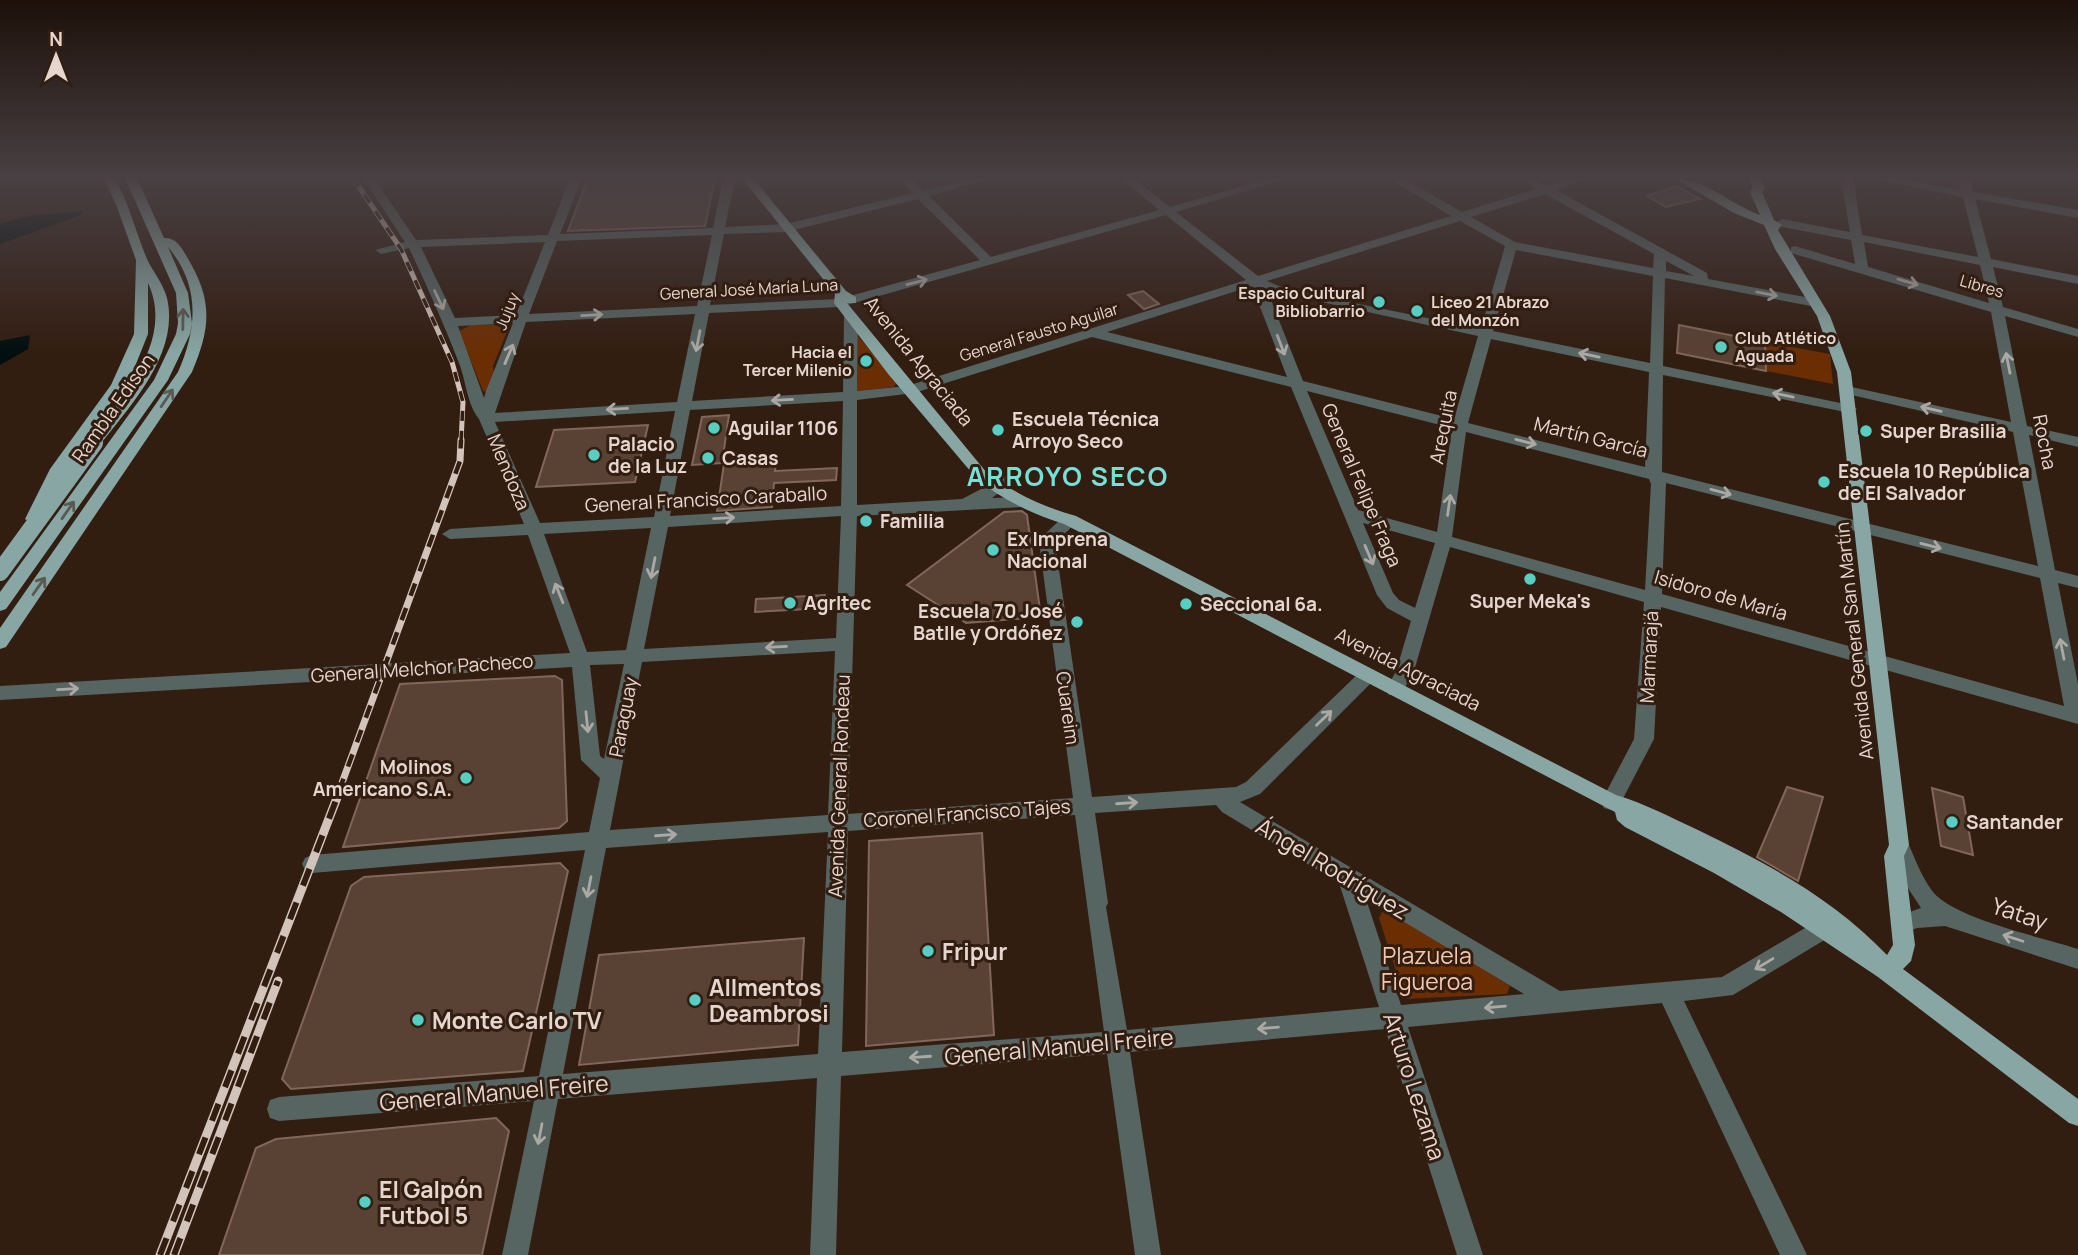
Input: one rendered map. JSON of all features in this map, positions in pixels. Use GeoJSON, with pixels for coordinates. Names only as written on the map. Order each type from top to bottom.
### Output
{"type":"FeatureCollection","features":[{"type":"Feature","properties":{"kind":"main road","name":"Rambla Edison"},"geometry":{"type":"LineString","coordinates":[[0,572],[139,382],[159,338],[161,298],[134,237]]}},
{"type":"Feature","properties":{"kind":"main road","name":"Rambla Edison"},"geometry":{"type":"LineString","coordinates":[[0,606],[172,362],[185,323],[182,293],[157,237]]}},
{"type":"Feature","properties":{"kind":"main road"},"geometry":{"type":"LineString","coordinates":[[0,642],[185,372],[197,345],[202,307],[190,273],[173,244],[157,237]]}},
{"type":"Feature","properties":{"kind":"main road","name":"Avenida Agraciada"},"geometry":{"type":"LineString","coordinates":[[793,237],[916,388]]}},
{"type":"Feature","properties":{"kind":"main road","name":"Avenida General San Martín"},"geometry":{"type":"LineString","coordinates":[[1782,237],[1791,264],[1800,274],[1816,303],[1839,352],[1850,409],[1899,845],[1894,856],[1903,924],[1903,954],[1886,970]]}},
{"type":"Feature","properties":{"kind":"main road","name":"Avenida General San Martín"},"geometry":{"type":"LineString","coordinates":[[1785,237],[1803,266],[1800,274]]}},
{"type":"Feature","properties":{"kind":"main road"},"geometry":{"type":"LineString","coordinates":[[0,579],[34,518],[49,483],[105,405],[133,358],[144,319],[140,286],[142,260]]}},
{"type":"Feature","properties":{"kind":"main road","name":"Avenida Agraciada"},"geometry":{"type":"LineString","coordinates":[[844,299],[851,316],[1002,485],[1022,502],[1048,515],[1070,520],[1611,802],[1635,809],[1794,891],[1866,945],[1886,970]]}},
{"type":"Feature","properties":{"kind":"main road","name":"Avenida Agraciada"},"geometry":{"type":"LineString","coordinates":[[1002,485],[1057,508],[1070,520]]}},
{"type":"Feature","properties":{"kind":"main road","name":"Avenida Agraciada"},"geometry":{"type":"LineString","coordinates":[[1611,802],[1632,821],[1756,885],[1854,953],[1886,970],[2078,1114]]}},
{"type":"Feature","properties":{"kind":"street","name":"Mendoza"},"geometry":{"type":"LineString","coordinates":[[408,237],[450,322],[474,384],[479,409],[486,418],[566,610],[580,658],[591,760],[612,776]]}},
{"type":"Feature","properties":{"kind":"street"},"geometry":{"type":"LineString","coordinates":[[381,250],[413,244],[587,237]]}},
{"type":"Feature","properties":{"kind":"street","name":"Paraguay"},"geometry":{"type":"LineString","coordinates":[[516,1255],[719,237]]}},
{"type":"Feature","properties":{"kind":"street"},"geometry":{"type":"LineString","coordinates":[[963,237],[988,261]]}},
{"type":"Feature","properties":{"kind":"street","name":"General José María Luna"},"geometry":{"type":"LineString","coordinates":[[450,322],[704,310],[844,299],[1075,237]]}},
{"type":"Feature","properties":{"kind":"street"},"geometry":{"type":"LineString","coordinates":[[1199,237],[1257,282],[1283,292],[1850,409]]}},
{"type":"Feature","properties":{"kind":"street","name":"General Fausto Aguilar"},"geometry":{"type":"LineString","coordinates":[[486,418],[850,396],[916,388],[1401,237]]}},
{"type":"Feature","properties":{"kind":"street"},"geometry":{"type":"LineString","coordinates":[[1495,237],[1511,245],[1816,303]]}},
{"type":"Feature","properties":{"kind":"street"},"geometry":{"type":"LineString","coordinates":[[1630,237],[1718,285]]}},
{"type":"Feature","properties":{"kind":"street"},"geometry":{"type":"LineString","coordinates":[[1846,237],[2078,280]]}},
{"type":"Feature","properties":{"kind":"street","name":"Rocha"},"geometry":{"type":"LineString","coordinates":[[1980,237],[1997,309],[2076,717]]}},
{"type":"Feature","properties":{"kind":"street","name":"Jujuy"},"geometry":{"type":"LineString","coordinates":[[486,418],[490,411],[493,391],[554,238]]}},
{"type":"Feature","properties":{"kind":"street"},"geometry":{"type":"LineString","coordinates":[[1857,238],[1862,269]]}},
{"type":"Feature","properties":{"kind":"street","name":"Arequita"},"geometry":{"type":"LineString","coordinates":[[1420,618],[1444,538],[1460,425],[1511,245]]}},
{"type":"Feature","properties":{"kind":"street","name":"Libres"},"geometry":{"type":"LineString","coordinates":[[1795,250],[2078,333]]}},
{"type":"Feature","properties":{"kind":"street","name":"Marmarajá"},"geometry":{"type":"LineString","coordinates":[[1611,802],[1644,739],[1659,484],[1653,468],[1660,253]]}},
{"type":"Feature","properties":{"kind":"street","name":"General Felipe Fraga"},"geometry":{"type":"LineString","coordinates":[[1257,282],[1297,385],[1386,595],[1404,611],[1420,618]]}},
{"type":"Feature","properties":{"kind":"street"},"geometry":{"type":"LineString","coordinates":[[1263,297],[1270,292],[1283,292]]}},
{"type":"Feature","properties":{"kind":"street","name":"Avenida General Rondeau"},"geometry":{"type":"LineString","coordinates":[[823,1255],[849,512],[851,316]]}},
{"type":"Feature","properties":{"kind":"street","name":"Martín García"},"geometry":{"type":"LineString","coordinates":[[1094,333],[2078,582]]}},
{"type":"Feature","properties":{"kind":"street"},"geometry":{"type":"LineString","coordinates":[[1847,390],[2078,443]]}},
{"type":"Feature","properties":{"kind":"street","name":"General Francisco Caraballo"},"geometry":{"type":"LineString","coordinates":[[964,504],[1002,485]]}},
{"type":"Feature","properties":{"kind":"street","name":"General Francisco Caraballo"},"geometry":{"type":"LineString","coordinates":[[450,534],[1022,502]]}},
{"type":"Feature","properties":{"kind":"street","name":"Isidoro de María"},"geometry":{"type":"LineString","coordinates":[[1352,514],[2076,717]]}},
{"type":"Feature","properties":{"kind":"street","name":"Cuareim"},"geometry":{"type":"LineString","coordinates":[[1070,520],[1051,538],[1048,549],[1147,1255]]}},
{"type":"Feature","properties":{"kind":"street"},"geometry":{"type":"LineString","coordinates":[[1395,690],[1405,671],[1420,618]]}},
{"type":"Feature","properties":{"kind":"street","name":"General Melchor Pacheco"},"geometry":{"type":"LineString","coordinates":[[0,693],[635,654],[844,644]]}},
{"type":"Feature","properties":{"kind":"street","name":"Coronel Francisco Tajes"},"geometry":{"type":"LineString","coordinates":[[312,864],[839,822],[1238,795],[1253,788],[1367,676]]}},
{"type":"Feature","properties":{"kind":"street","name":"Ángel Rodríguez"},"geometry":{"type":"LineString","coordinates":[[1222,797],[1230,806],[1556,1001]]}},
{"type":"Feature","properties":{"kind":"street","name":"Avenida General San Martín"},"geometry":{"type":"LineString","coordinates":[[1899,845],[1909,873],[1927,900]]}},
{"type":"Feature","properties":{"kind":"street","name":"Arturo Lezama"},"geometry":{"type":"LineString","coordinates":[[1348,877],[1470,1255]]}},
{"type":"Feature","properties":{"kind":"street","name":"Yatay"},"geometry":{"type":"LineString","coordinates":[[1927,900],[1945,916]]}},
{"type":"Feature","properties":{"kind":"street","name":"Yatay"},"geometry":{"type":"LineString","coordinates":[[1903,924],[1914,918],[1945,916],[2078,959]]}},
{"type":"Feature","properties":{"kind":"street","name":"General Manuel Freire"},"geometry":{"type":"LineString","coordinates":[[279,1109],[1118,1042],[1725,987],[1823,929]]}},
{"type":"Feature","properties":{"kind":"street"},"geometry":{"type":"LineString","coordinates":[[1668,992],[1794,1255]]}},
{"type":"Feature","properties":{"kind":"green space"},"geometry":{"type":"Polygon","coordinates":[[[507,324],[509,327],[493,366],[494,373],[487,392],[483,391],[459,331],[471,325],[507,324]]]}},
{"type":"Feature","properties":{"kind":"green space"},"geometry":{"type":"Polygon","coordinates":[[[858,336],[897,382],[894,387],[857,391],[858,336]]]}},
{"type":"Feature","properties":{"kind":"green space","name":"Club Atlético Aguada"},"geometry":{"type":"Polygon","coordinates":[[[1765,342],[1830,354],[1833,384],[1766,371],[1765,342]]]}},
{"type":"Feature","properties":{"kind":"green space","name":"Plazuela Figueroa"},"geometry":{"type":"Polygon","coordinates":[[[1390,911],[1510,986],[1507,994],[1405,999],[1379,918],[1382,912],[1390,911]]]}},
{"type":"Feature","properties":{"kind":"shaded area"},"geometry":{"type":"Polygon","coordinates":[[[0,237],[21,237],[0,244],[0,237]]]}},
{"type":"Feature","properties":{"kind":"shaded area"},"geometry":{"type":"Polygon","coordinates":[[[30,335],[28,349],[0,365],[0,341],[30,335]]]}},
{"type":"Feature","properties":{"kind":"building"},"geometry":{"type":"Polygon","coordinates":[[[1143,291],[1159,304],[1144,309],[1128,295],[1143,291]]]}},
{"type":"Feature","properties":{"kind":"building","name":"Club Atlético Aguada"},"geometry":{"type":"Polygon","coordinates":[[[1679,325],[1765,342],[1766,371],[1677,353],[1679,325]]]}},
{"type":"Feature","properties":{"kind":"building"},"geometry":{"type":"Polygon","coordinates":[[[729,415],[722,463],[692,465],[702,417],[729,415]]]}},
{"type":"Feature","properties":{"kind":"building","name":"Palacio de la Luz"},"geometry":{"type":"Polygon","coordinates":[[[648,425],[635,482],[536,487],[554,430],[648,425]]]}},
{"type":"Feature","properties":{"kind":"building"},"geometry":{"type":"Polygon","coordinates":[[[776,461],[775,471],[837,468],[836,480],[774,483],[772,507],[717,511],[724,464],[776,461]]]}},
{"type":"Feature","properties":{"kind":"building","name":"Ex Imprena Nacional"},"geometry":{"type":"Polygon","coordinates":[[[1022,511],[1027,515],[1041,617],[966,623],[907,585],[1004,512],[1022,511]]]}},
{"type":"Feature","properties":{"kind":"building","name":"Agrltec"},"geometry":{"type":"Polygon","coordinates":[[[825,595],[825,608],[755,612],[756,599],[825,595]]]}},
{"type":"Feature","properties":{"kind":"building","name":"Molinos Americano S.A."},"geometry":{"type":"Polygon","coordinates":[[[555,676],[562,680],[567,821],[559,828],[343,847],[400,684],[555,676]]]}},
{"type":"Feature","properties":{"kind":"building"},"geometry":{"type":"Polygon","coordinates":[[[1787,787],[1823,797],[1798,881],[1757,857],[1787,787]]]}},
{"type":"Feature","properties":{"kind":"building","name":"Santander"},"geometry":{"type":"Polygon","coordinates":[[[1932,788],[1963,797],[1973,855],[1941,846],[1932,788]]]}},
{"type":"Feature","properties":{"kind":"building","name":"Fripur"},"geometry":{"type":"Polygon","coordinates":[[[982,833],[994,1035],[866,1046],[869,841],[982,833]]]}},
{"type":"Feature","properties":{"kind":"building","name":"Monte Carlo TV"},"geometry":{"type":"Polygon","coordinates":[[[560,863],[568,871],[523,1071],[291,1089],[282,1079],[351,886],[364,877],[560,863]]]}},
{"type":"Feature","properties":{"kind":"building","name":"Allmentos Deambrosi"},"geometry":{"type":"Polygon","coordinates":[[[804,938],[798,1045],[579,1065],[599,955],[804,938]]]}},
{"type":"Feature","properties":{"kind":"building","name":"El Galpón Futbol 5"},"geometry":{"type":"Polygon","coordinates":[[[496,1118],[509,1131],[482,1255],[219,1255],[256,1148],[276,1139],[496,1118]]]}},
{"type":"Feature","properties":{"kind":"railway"},"geometry":{"type":"LineString","coordinates":[[393,237],[401,249],[452,362],[463,402],[461,442]]}},
{"type":"Feature","properties":{"kind":"railway"},"geometry":{"type":"LineString","coordinates":[[339,791],[460,461],[461,440]]}},
{"type":"Feature","properties":{"kind":"railway"},"geometry":{"type":"LineString","coordinates":[[160,1255],[340,790]]}},
{"type":"Feature","properties":{"kind":"railway"},"geometry":{"type":"LineString","coordinates":[[174,1255],[278,981]]}},
{"type":"Feature","properties":{"kind":"place","name":"Espacio Cultural Bibliobarrio"},"geometry":{"type":"Point","coordinates":[1379,302]}},
{"type":"Feature","properties":{"kind":"place","name":"Liceo 21 Abrazo del Monzón"},"geometry":{"type":"Point","coordinates":[1417,311]}},
{"type":"Feature","properties":{"kind":"place","name":"Club Atlético Aguada"},"geometry":{"type":"Point","coordinates":[1721,347]}},
{"type":"Feature","properties":{"kind":"place","name":"Hacia el Tercer Milenio"},"geometry":{"type":"Point","coordinates":[866,361]}},
{"type":"Feature","properties":{"kind":"place","name":"Aguilar 1106"},"geometry":{"type":"Point","coordinates":[714,428]}},
{"type":"Feature","properties":{"kind":"place","name":"Escuela Técnica Arroyo Seco"},"geometry":{"type":"Point","coordinates":[998,430]}},
{"type":"Feature","properties":{"kind":"place","name":"Super Brasilia"},"geometry":{"type":"Point","coordinates":[1866,431]}},
{"type":"Feature","properties":{"kind":"place","name":"Palacio de la Luz"},"geometry":{"type":"Point","coordinates":[594,455]}},
{"type":"Feature","properties":{"kind":"place","name":"Casas"},"geometry":{"type":"Point","coordinates":[708,458]}},
{"type":"Feature","properties":{"kind":"place","name":"Escuela 10 República de El Salvador"},"geometry":{"type":"Point","coordinates":[1824,482]}},
{"type":"Feature","properties":{"kind":"place","name":"Familia"},"geometry":{"type":"Point","coordinates":[866,521]}},
{"type":"Feature","properties":{"kind":"place","name":"Ex Imprena Nacional"},"geometry":{"type":"Point","coordinates":[993,550]}},
{"type":"Feature","properties":{"kind":"place","name":"Super Meka's"},"geometry":{"type":"Point","coordinates":[1530,579]}},
{"type":"Feature","properties":{"kind":"place","name":"Agrltec"},"geometry":{"type":"Point","coordinates":[790,603]}},
{"type":"Feature","properties":{"kind":"place","name":"Seccional 6a."},"geometry":{"type":"Point","coordinates":[1186,604]}},
{"type":"Feature","properties":{"kind":"place","name":"Escuela 70 José Batlle y Ordóñez"},"geometry":{"type":"Point","coordinates":[1077,622]}},
{"type":"Feature","properties":{"kind":"place","name":"Molinos Americano S.A."},"geometry":{"type":"Point","coordinates":[466,778]}},
{"type":"Feature","properties":{"kind":"place","name":"Santander"},"geometry":{"type":"Point","coordinates":[1952,822]}},
{"type":"Feature","properties":{"kind":"place","name":"Fripur"},"geometry":{"type":"Point","coordinates":[928,951]}},
{"type":"Feature","properties":{"kind":"place","name":"Allmentos Deambrosi"},"geometry":{"type":"Point","coordinates":[695,1000]}},
{"type":"Feature","properties":{"kind":"place","name":"Monte Carlo TV"},"geometry":{"type":"Point","coordinates":[418,1020]}},
{"type":"Feature","properties":{"kind":"place","name":"El Galpón Futbol 5"},"geometry":{"type":"Point","coordinates":[365,1202]}},
{"type":"Feature","properties":{"kind":"district","name":"ARROYO SECO"},"geometry":{"type":"Point","coordinates":[1068,476]}}]}
